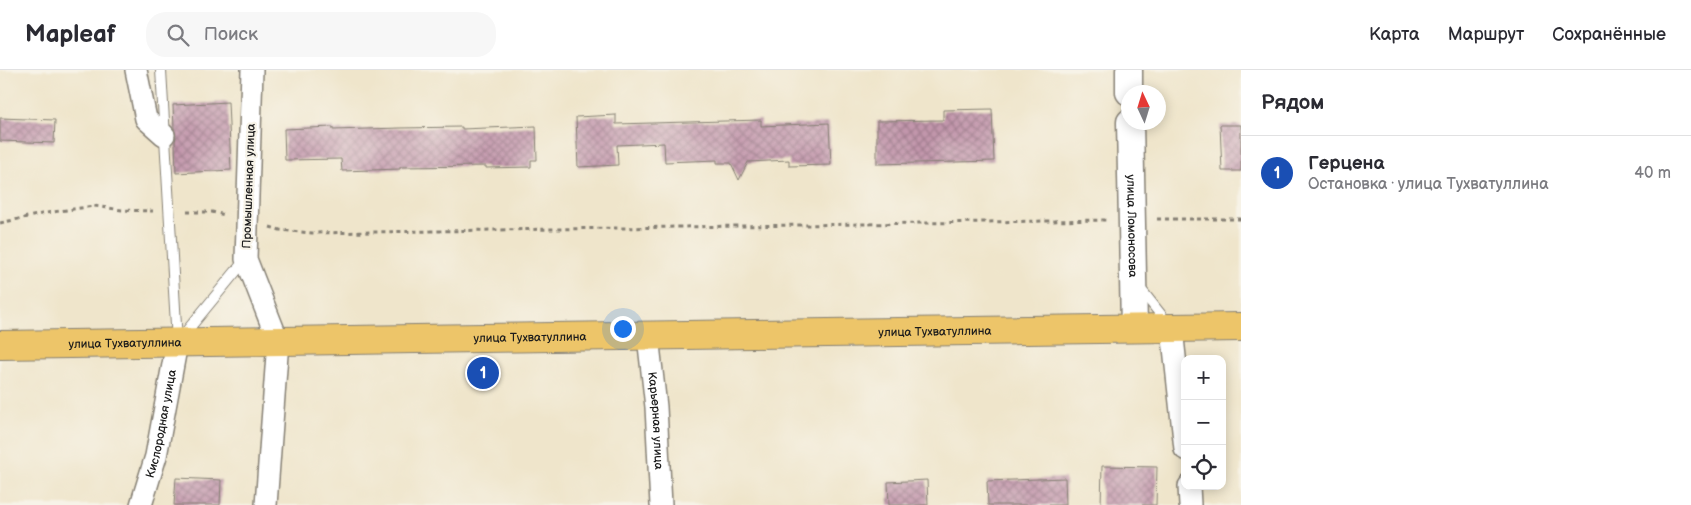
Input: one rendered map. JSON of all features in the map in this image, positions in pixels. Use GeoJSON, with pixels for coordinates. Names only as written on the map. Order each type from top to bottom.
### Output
{"type":"FeatureCollection","features":[{"type":"Feature","properties":{"kind":"main road","name":"улица Тухватуллина"},"geometry":{"type":"LineString","coordinates":[[0,345],[1241,327]]}},
{"type":"Feature","properties":{"kind":"street"},"geometry":{"type":"LineString","coordinates":[[136,70],[146,119],[164,134]]}},
{"type":"Feature","properties":{"kind":"street","name":"Промышленная улица"},"geometry":{"type":"LineString","coordinates":[[252,70],[246,259],[278,341],[266,505]]}},
{"type":"Feature","properties":{"kind":"street"},"geometry":{"type":"LineString","coordinates":[[1129,70],[1129,85]]}},
{"type":"Feature","properties":{"kind":"street","name":"улица Ломоносова"},"geometry":{"type":"LineString","coordinates":[[1130,130],[1134,328]]}},
{"type":"Feature","properties":{"kind":"street"},"geometry":{"type":"LineString","coordinates":[[1172,329],[1185,445]]}},
{"type":"Feature","properties":{"kind":"street","name":"Карьерная улица"},"geometry":{"type":"LineString","coordinates":[[648,336],[656,407],[661,505]]}},
{"type":"Feature","properties":{"kind":"street","name":"Кислородная улица"},"geometry":{"type":"LineString","coordinates":[[141,505],[156,456],[177,343]]}},
{"type":"Feature","properties":{"kind":"street"},"geometry":{"type":"LineString","coordinates":[[1189,490],[1190,505]]}},
{"type":"Feature","properties":{"kind":"lane"},"geometry":{"type":"LineString","coordinates":[[161,70],[177,343]]}},
{"type":"Feature","properties":{"kind":"lane"},"geometry":{"type":"LineString","coordinates":[[177,343],[246,259]]}},
{"type":"Feature","properties":{"kind":"lane"},"geometry":{"type":"LineString","coordinates":[[1134,280],[1172,329]]}},
{"type":"Feature","properties":{"kind":"path"},"geometry":{"type":"LineString","coordinates":[[0,223],[46,213],[94,206],[122,210],[212,212],[280,230],[312,233],[1241,219]]}},
{"type":"Feature","properties":{"kind":"building"},"geometry":{"type":"Polygon","coordinates":[[[228,102],[231,170],[176,173],[176,137],[173,105],[228,102]]]}},
{"type":"Feature","properties":{"kind":"building"},"geometry":{"type":"Polygon","coordinates":[[[992,109],[994,161],[877,164],[877,121],[943,120],[943,110],[992,109]]]}},
{"type":"Feature","properties":{"kind":"building"},"geometry":{"type":"Polygon","coordinates":[[[616,115],[616,124],[761,120],[761,126],[829,123],[831,165],[789,166],[789,160],[748,162],[739,180],[731,163],[717,163],[717,160],[665,162],[664,143],[617,145],[618,165],[578,167],[576,117],[616,115]]]}},
{"type":"Feature","properties":{"kind":"building"},"geometry":{"type":"Polygon","coordinates":[[[0,118],[55,120],[54,143],[0,141],[0,118]]]}},
{"type":"Feature","properties":{"kind":"building"},"geometry":{"type":"Polygon","coordinates":[[[1220,125],[1241,125],[1241,171],[1222,171],[1220,125]]]}},
{"type":"Feature","properties":{"kind":"building"},"geometry":{"type":"Polygon","coordinates":[[[536,126],[537,160],[531,160],[531,167],[400,167],[400,169],[342,171],[341,159],[285,160],[284,129],[333,127],[333,130],[462,127],[462,129],[536,126]]]}},
{"type":"Feature","properties":{"kind":"building"},"geometry":{"type":"Polygon","coordinates":[[[1102,466],[1157,467],[1156,505],[1101,505],[1102,466]]]}},
{"type":"Feature","properties":{"kind":"building"},"geometry":{"type":"Polygon","coordinates":[[[176,478],[221,480],[220,505],[174,505],[176,478]]]}},
{"type":"Feature","properties":{"kind":"building"},"geometry":{"type":"Polygon","coordinates":[[[1065,478],[1066,505],[988,505],[987,481],[1065,478]]]}},
{"type":"Feature","properties":{"kind":"building"},"geometry":{"type":"Polygon","coordinates":[[[927,480],[928,505],[889,505],[888,482],[927,480]]]}},
{"type":"Feature","properties":{"kind":"place","name":"Герцена"},"geometry":{"type":"Point","coordinates":[483,373]}}]}
